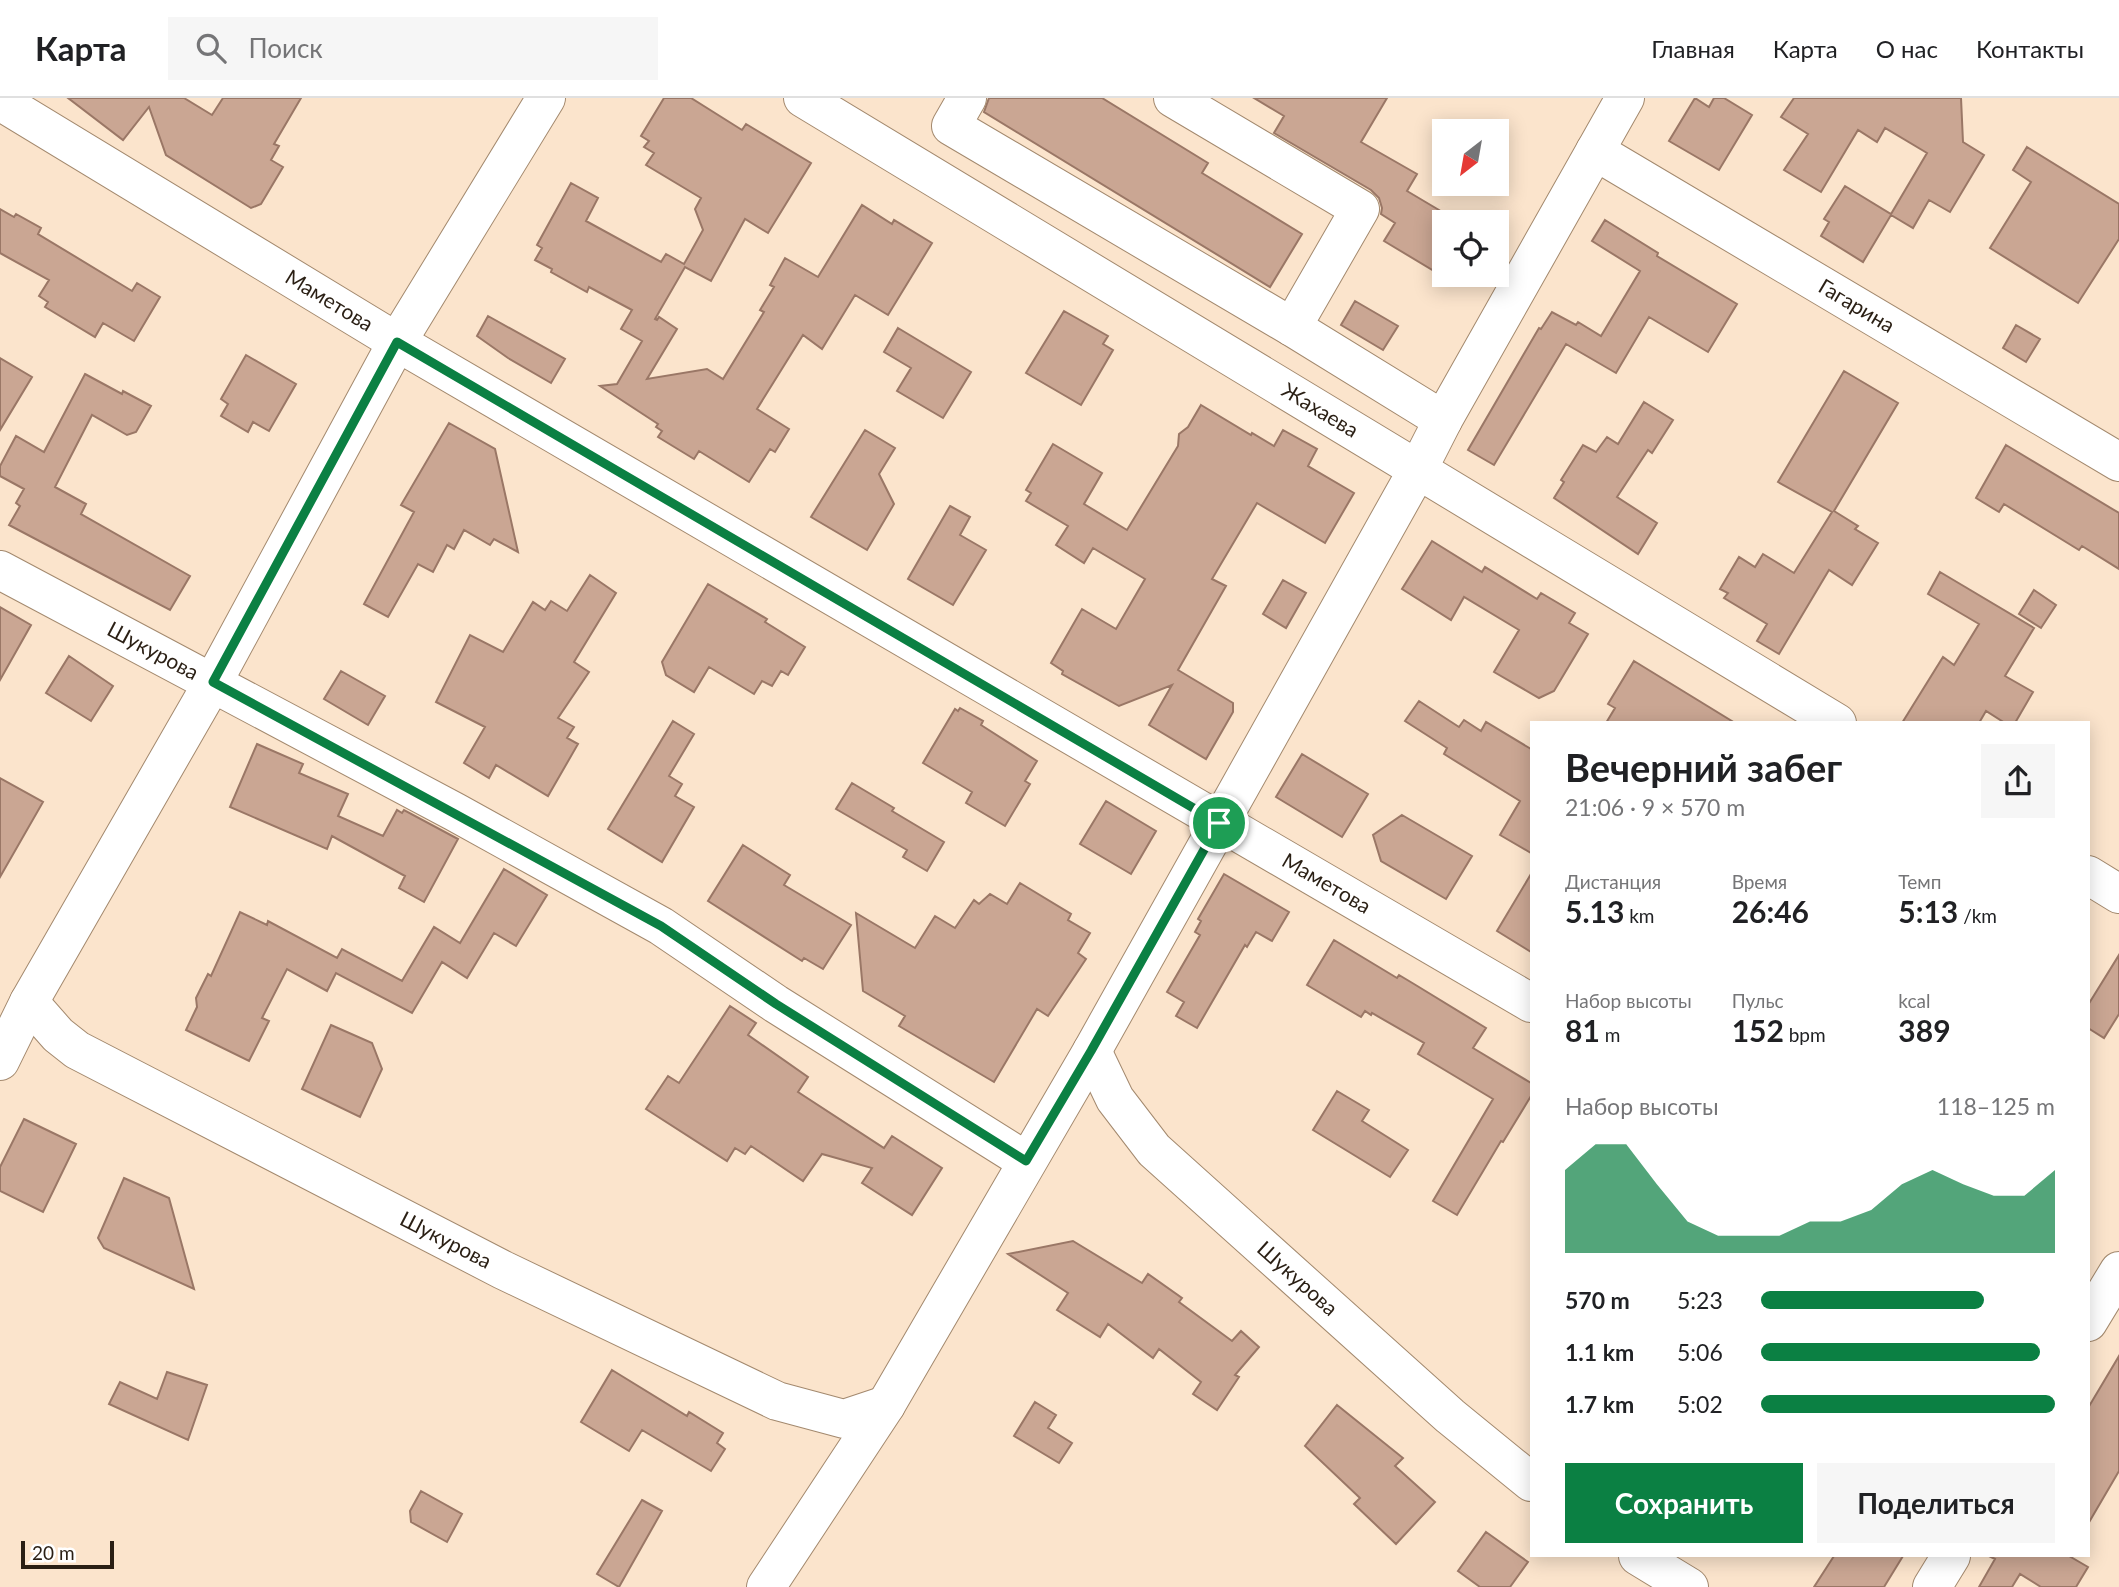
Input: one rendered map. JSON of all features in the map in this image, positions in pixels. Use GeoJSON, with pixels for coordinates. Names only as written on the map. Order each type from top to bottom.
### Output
{"type":"FeatureCollection","features":[{"type":"Feature","properties":{"kind":"street"},"geometry":{"type":"LineString","coordinates":[[0,1061],[14,1000],[213,682],[397,342],[546,98]]}},
{"type":"Feature","properties":{"kind":"street","name":"Жахаева"},"geometry":{"type":"LineString","coordinates":[[803,98],[1834,721]]}},
{"type":"Feature","properties":{"kind":"street"},"geometry":{"type":"LineString","coordinates":[[967,98],[951,126],[1292,327],[1443,420]]}},
{"type":"Feature","properties":{"kind":"street"},"geometry":{"type":"LineString","coordinates":[[1173,98],[1360,209],[1292,327]]}},
{"type":"Feature","properties":{"kind":"street"},"geometry":{"type":"LineString","coordinates":[[766,1587],[886,1405],[1091,1051],[1625,98]]}},
{"type":"Feature","properties":{"kind":"street","name":"Маметова"},"geometry":{"type":"LineString","coordinates":[[0,101],[397,342],[1530,1002]]}},
{"type":"Feature","properties":{"kind":"street","name":"Гагарина"},"geometry":{"type":"LineString","coordinates":[[1595,151],[2119,462]]}},
{"type":"Feature","properties":{"kind":"street","name":"Шукурова"},"geometry":{"type":"LineString","coordinates":[[0,570],[213,682],[661,926],[776,1004],[1026,1161]]}},
{"type":"Feature","properties":{"kind":"street"},"geometry":{"type":"LineString","coordinates":[[2090,876],[2119,894]]}},
{"type":"Feature","properties":{"kind":"street","name":"Шукурова"},"geometry":{"type":"LineString","coordinates":[[14,1000],[77,1050],[99,1062],[503,1270],[777,1401],[844,1419],[886,1405]]}},
{"type":"Feature","properties":{"kind":"street","name":"Шукурова"},"geometry":{"type":"LineString","coordinates":[[1091,1051],[1115,1099],[1154,1150],[1450,1416],[1530,1481]]}},
{"type":"Feature","properties":{"kind":"street"},"geometry":{"type":"LineString","coordinates":[[2090,1319],[2119,1271]]}},
{"type":"Feature","properties":{"kind":"street"},"geometry":{"type":"LineString","coordinates":[[1640,1557],[1689,1587]]}},
{"type":"Feature","properties":{"kind":"street"},"geometry":{"type":"LineString","coordinates":[[1933,1587],[1950,1557]]}},
{"type":"Feature","properties":{"kind":"building"},"geometry":{"type":"Polygon","coordinates":[[[68,98],[184,98],[212,115],[223,98],[301,98],[274,144],[279,146],[271,160],[283,167],[261,204],[251,208],[166,155],[149,107],[123,140],[68,98]]]}},
{"type":"Feature","properties":{"kind":"building"},"geometry":{"type":"Polygon","coordinates":[[[664,98],[691,98],[742,130],[746,124],[811,163],[768,233],[745,219],[711,281],[685,267],[655,319],[659,317],[677,329],[647,379],[707,369],[723,379],[764,312],[760,310],[774,287],[770,285],[785,258],[818,277],[862,205],[892,224],[894,220],[932,243],[888,315],[855,295],[822,349],[803,335],[757,409],[789,429],[775,452],[770,449],[749,482],[699,451],[694,459],[658,437],[662,431],[656,427],[658,424],[600,386],[617,384],[642,341],[621,329],[632,310],[589,287],[587,292],[535,260],[542,248],[537,245],[571,183],[598,198],[586,221],[661,262],[666,254],[684,264],[703,230],[695,209],[701,198],[646,165],[654,153],[644,147],[649,141],[641,136],[664,98]]]}},
{"type":"Feature","properties":{"kind":"building"},"geometry":{"type":"Polygon","coordinates":[[[989,98],[1102,98],[1208,163],[1202,173],[1302,234],[1270,287],[984,112],[989,98]]]}},
{"type":"Feature","properties":{"kind":"building"},"geometry":{"type":"Polygon","coordinates":[[[1254,98],[1387,98],[1361,142],[1417,174],[1407,191],[1439,210],[1432,210],[1432,270],[1384,241],[1395,223],[1381,214],[1379,198],[1371,190],[1274,133],[1284,116],[1254,98]]]}},
{"type":"Feature","properties":{"kind":"building"},"geometry":{"type":"Polygon","coordinates":[[[1695,98],[1709,107],[1714,98],[1724,98],[1752,115],[1719,170],[1669,141],[1695,98]]]}},
{"type":"Feature","properties":{"kind":"building"},"geometry":{"type":"Polygon","coordinates":[[[1794,98],[1961,98],[1963,142],[1984,155],[1950,212],[1929,200],[1913,228],[1891,215],[1863,262],[1821,236],[1829,222],[1824,219],[1845,186],[1891,214],[1927,153],[1885,128],[1877,142],[1858,130],[1821,192],[1784,170],[1808,134],[1781,117],[1794,98]]]}},
{"type":"Feature","properties":{"kind":"building"},"geometry":{"type":"Polygon","coordinates":[[[2027,147],[2119,204],[2119,239],[2078,303],[1990,248],[2031,182],[2013,170],[2027,147]]]}},
{"type":"Feature","properties":{"kind":"building"},"geometry":{"type":"Polygon","coordinates":[[[0,209],[14,217],[16,214],[41,228],[38,234],[132,291],[137,283],[160,297],[134,341],[103,323],[95,337],[45,307],[48,302],[39,296],[49,280],[0,253],[0,209]]]}},
{"type":"Feature","properties":{"kind":"building"},"geometry":{"type":"Polygon","coordinates":[[[1605,220],[1658,253],[1657,256],[1737,304],[1708,352],[1649,317],[1616,373],[1566,344],[1494,465],[1468,450],[1539,328],[1541,329],[1552,312],[1576,325],[1578,322],[1601,336],[1640,271],[1592,241],[1605,220]]]}},
{"type":"Feature","properties":{"kind":"building"},"geometry":{"type":"Polygon","coordinates":[[[1355,301],[1398,326],[1383,350],[1341,325],[1355,301]]]}},
{"type":"Feature","properties":{"kind":"building"},"geometry":{"type":"Polygon","coordinates":[[[1064,311],[1108,336],[1103,344],[1113,350],[1081,405],[1026,373],[1064,311]]]}},
{"type":"Feature","properties":{"kind":"building"},"geometry":{"type":"Polygon","coordinates":[[[488,316],[565,359],[551,383],[477,336],[488,316]]]}},
{"type":"Feature","properties":{"kind":"building"},"geometry":{"type":"Polygon","coordinates":[[[2016,325],[2040,339],[2026,362],[2003,348],[2016,325]]]}},
{"type":"Feature","properties":{"kind":"building"},"geometry":{"type":"Polygon","coordinates":[[[898,328],[971,372],[943,418],[897,391],[911,368],[884,352],[898,328]]]}},
{"type":"Feature","properties":{"kind":"building"},"geometry":{"type":"Polygon","coordinates":[[[246,355],[296,384],[269,431],[253,422],[248,432],[221,416],[228,404],[221,399],[246,355]]]}},
{"type":"Feature","properties":{"kind":"building"},"geometry":{"type":"Polygon","coordinates":[[[0,358],[32,377],[0,430],[0,358]]]}},
{"type":"Feature","properties":{"kind":"building"},"geometry":{"type":"Polygon","coordinates":[[[1844,371],[1898,403],[1834,511],[1858,526],[1855,529],[1878,543],[1852,585],[1829,570],[1779,654],[1757,641],[1767,624],[1724,598],[1728,593],[1720,589],[1739,557],[1755,567],[1763,554],[1794,573],[1832,512],[1778,482],[1844,371]]]}},
{"type":"Feature","properties":{"kind":"building"},"geometry":{"type":"Polygon","coordinates":[[[85,374],[151,406],[136,432],[127,435],[92,415],[55,487],[86,504],[81,514],[190,576],[170,610],[9,525],[20,506],[16,503],[24,489],[0,476],[0,466],[16,436],[44,452],[85,374]]]}},
{"type":"Feature","properties":{"kind":"building"},"geometry":{"type":"Polygon","coordinates":[[[1644,402],[1673,420],[1652,453],[1648,450],[1617,497],[1657,523],[1638,554],[1554,498],[1564,482],[1561,480],[1583,445],[1596,452],[1607,437],[1618,444],[1644,402]]]}},
{"type":"Feature","properties":{"kind":"building"},"geometry":{"type":"Polygon","coordinates":[[[1201,405],[1274,446],[1283,430],[1317,449],[1308,466],[1354,493],[1325,543],[1257,503],[1212,579],[1226,586],[1178,670],[1233,703],[1233,712],[1206,759],[1149,725],[1172,685],[1119,706],[1062,674],[1063,671],[1051,663],[1082,609],[1116,629],[1145,579],[1093,548],[1084,563],[1056,545],[1068,526],[1026,501],[1031,493],[1026,490],[1053,444],[1102,473],[1084,504],[1127,530],[1178,446],[1179,434],[1188,427],[1201,405]]]}},
{"type":"Feature","properties":{"kind":"building"},"geometry":{"type":"Polygon","coordinates":[[[449,423],[495,449],[518,552],[494,539],[490,545],[464,530],[454,549],[447,545],[433,572],[418,564],[388,617],[364,604],[414,512],[401,505],[449,423]]]}},
{"type":"Feature","properties":{"kind":"building"},"geometry":{"type":"Polygon","coordinates":[[[865,430],[895,448],[879,474],[894,504],[867,550],[811,517],[865,430]]]}},
{"type":"Feature","properties":{"kind":"building"},"geometry":{"type":"Polygon","coordinates":[[[2006,445],[2119,513],[2119,569],[2082,546],[2079,550],[2004,504],[1999,512],[1976,498],[2006,445]]]}},
{"type":"Feature","properties":{"kind":"building"},"geometry":{"type":"Polygon","coordinates":[[[950,506],[970,517],[960,535],[986,550],[953,605],[908,579],[950,506]]]}},
{"type":"Feature","properties":{"kind":"building"},"geometry":{"type":"Polygon","coordinates":[[[1432,541],[1482,572],[1485,567],[1537,599],[1541,593],[1575,613],[1569,623],[1588,634],[1554,691],[1539,698],[1494,672],[1519,630],[1464,597],[1451,620],[1402,589],[1432,541]]]}},
{"type":"Feature","properties":{"kind":"building"},"geometry":{"type":"Polygon","coordinates":[[[1940,572],[2034,628],[2005,676],[2033,692],[2016,721],[2002,721],[1986,711],[1980,721],[1903,721],[1943,657],[1954,665],[1979,624],[1928,594],[1940,572]]]}},
{"type":"Feature","properties":{"kind":"building"},"geometry":{"type":"Polygon","coordinates":[[[590,575],[616,593],[574,662],[589,672],[558,718],[574,727],[567,738],[578,744],[548,796],[496,765],[489,778],[464,763],[485,727],[436,702],[470,635],[503,652],[533,602],[545,610],[551,601],[567,611],[590,575]]]}},
{"type":"Feature","properties":{"kind":"building"},"geometry":{"type":"Polygon","coordinates":[[[1283,580],[1306,593],[1286,628],[1263,614],[1283,580]]]}},
{"type":"Feature","properties":{"kind":"building"},"geometry":{"type":"Polygon","coordinates":[[[708,584],[767,619],[765,622],[805,647],[788,675],[781,671],[772,686],[762,681],[754,694],[709,667],[694,692],[666,675],[662,662],[708,584]]]}},
{"type":"Feature","properties":{"kind":"building"},"geometry":{"type":"Polygon","coordinates":[[[2034,590],[2056,605],[2041,628],[2019,614],[2034,590]]]}},
{"type":"Feature","properties":{"kind":"building"},"geometry":{"type":"Polygon","coordinates":[[[0,607],[31,625],[0,680],[0,607]]]}},
{"type":"Feature","properties":{"kind":"building"},"geometry":{"type":"Polygon","coordinates":[[[69,656],[113,686],[91,721],[46,693],[69,656]]]}},
{"type":"Feature","properties":{"kind":"building"},"geometry":{"type":"Polygon","coordinates":[[[1634,661],[1732,721],[1607,721],[1615,708],[1608,704],[1634,661]]]}},
{"type":"Feature","properties":{"kind":"building"},"geometry":{"type":"Polygon","coordinates":[[[341,671],[385,696],[368,725],[324,699],[341,671]]]}},
{"type":"Feature","properties":{"kind":"building"},"geometry":{"type":"Polygon","coordinates":[[[1419,701],[1459,727],[1464,720],[1481,731],[1486,722],[1530,748],[1530,852],[1500,835],[1520,801],[1444,754],[1447,748],[1405,721],[1419,701]]]}},
{"type":"Feature","properties":{"kind":"building"},"geometry":{"type":"Polygon","coordinates":[[[960,708],[983,721],[981,725],[1037,761],[1025,781],[1030,784],[1005,826],[966,803],[972,792],[923,763],[955,709],[958,711],[960,708]]]}},
{"type":"Feature","properties":{"kind":"building"},"geometry":{"type":"Polygon","coordinates":[[[673,721],[694,734],[669,776],[682,784],[675,796],[694,807],[662,862],[608,829],[673,721]]]}},
{"type":"Feature","properties":{"kind":"building"},"geometry":{"type":"Polygon","coordinates":[[[257,744],[303,764],[299,773],[348,794],[338,816],[383,836],[397,810],[402,813],[404,810],[458,839],[424,902],[399,888],[405,876],[332,836],[327,849],[230,807],[257,744]]]}},
{"type":"Feature","properties":{"kind":"building"},"geometry":{"type":"Polygon","coordinates":[[[1302,754],[1368,794],[1342,837],[1276,797],[1302,754]]]}},
{"type":"Feature","properties":{"kind":"building"},"geometry":{"type":"Polygon","coordinates":[[[0,778],[43,802],[0,877],[0,778]]]}},
{"type":"Feature","properties":{"kind":"building"},"geometry":{"type":"Polygon","coordinates":[[[852,783],[944,842],[927,871],[903,857],[907,850],[836,809],[852,783]]]}},
{"type":"Feature","properties":{"kind":"building"},"geometry":{"type":"Polygon","coordinates":[[[1106,801],[1156,831],[1131,874],[1080,844],[1106,801]]]}},
{"type":"Feature","properties":{"kind":"building"},"geometry":{"type":"Polygon","coordinates":[[[1402,815],[1472,856],[1446,899],[1381,861],[1373,835],[1402,815]]]}},
{"type":"Feature","properties":{"kind":"building"},"geometry":{"type":"Polygon","coordinates":[[[743,845],[790,875],[784,885],[851,925],[823,969],[804,958],[802,961],[708,901],[743,845]]]}},
{"type":"Feature","properties":{"kind":"building"},"geometry":{"type":"Polygon","coordinates":[[[504,869],[547,895],[516,946],[494,933],[467,978],[442,962],[412,1013],[336,973],[327,991],[287,969],[262,1018],[269,1021],[249,1061],[186,1030],[197,1007],[196,998],[208,974],[211,976],[240,912],[267,925],[268,921],[337,958],[342,949],[402,981],[434,927],[460,943],[504,869]]]}},
{"type":"Feature","properties":{"kind":"building"},"geometry":{"type":"Polygon","coordinates":[[[1224,874],[1289,912],[1272,941],[1256,932],[1247,947],[1245,945],[1197,1028],[1176,1016],[1184,1002],[1167,992],[1200,935],[1195,932],[1201,921],[1198,919],[1224,874]]]}},
{"type":"Feature","properties":{"kind":"building"},"geometry":{"type":"Polygon","coordinates":[[[1530,876],[1530,951],[1497,931],[1530,876]]]}},
{"type":"Feature","properties":{"kind":"building"},"geometry":{"type":"Polygon","coordinates":[[[1020,883],[1071,914],[1068,920],[1090,933],[1078,953],[1086,959],[1048,1016],[1037,1009],[994,1082],[899,1026],[905,1016],[863,991],[856,913],[915,948],[935,916],[955,928],[974,900],[979,904],[990,894],[1007,904],[1020,883]]]}},
{"type":"Feature","properties":{"kind":"building"},"geometry":{"type":"Polygon","coordinates":[[[1334,940],[1397,978],[1399,975],[1486,1028],[1473,1048],[1530,1082],[1530,1098],[1457,1215],[1433,1201],[1493,1099],[1418,1054],[1424,1043],[1372,1013],[1371,1015],[1365,1011],[1361,1017],[1307,985],[1334,940]]]}},
{"type":"Feature","properties":{"kind":"building"},"geometry":{"type":"Polygon","coordinates":[[[2119,955],[2119,1014],[2104,1038],[2090,1029],[2090,1002],[2119,955]]]}},
{"type":"Feature","properties":{"kind":"building"},"geometry":{"type":"Polygon","coordinates":[[[730,1006],[756,1023],[748,1035],[808,1077],[798,1092],[884,1148],[892,1136],[942,1168],[912,1215],[862,1183],[872,1168],[822,1154],[803,1181],[751,1146],[745,1154],[735,1148],[727,1161],[646,1109],[668,1076],[679,1083],[730,1006]]]}},
{"type":"Feature","properties":{"kind":"building"},"geometry":{"type":"Polygon","coordinates":[[[331,1025],[372,1043],[382,1069],[360,1117],[302,1089],[331,1025]]]}},
{"type":"Feature","properties":{"kind":"building"},"geometry":{"type":"Polygon","coordinates":[[[1337,1091],[1369,1110],[1362,1121],[1408,1150],[1390,1177],[1313,1130],[1337,1091]]]}},
{"type":"Feature","properties":{"kind":"building"},"geometry":{"type":"Polygon","coordinates":[[[24,1119],[76,1144],[43,1212],[0,1191],[0,1167],[24,1119]]]}},
{"type":"Feature","properties":{"kind":"building"},"geometry":{"type":"Polygon","coordinates":[[[124,1178],[169,1198],[194,1289],[104,1248],[98,1238],[124,1178]]]}},
{"type":"Feature","properties":{"kind":"building"},"geometry":{"type":"Polygon","coordinates":[[[1073,1241],[1142,1283],[1148,1274],[1182,1298],[1179,1302],[1232,1341],[1241,1331],[1259,1347],[1235,1375],[1239,1377],[1217,1410],[1193,1394],[1201,1382],[1159,1349],[1153,1358],[1108,1324],[1100,1337],[1057,1310],[1068,1293],[1008,1254],[1073,1241]]]}},
{"type":"Feature","properties":{"kind":"building"},"geometry":{"type":"Polygon","coordinates":[[[2119,1356],[2119,1471],[2090,1521],[2090,1405],[2119,1356]]]}},
{"type":"Feature","properties":{"kind":"building"},"geometry":{"type":"Polygon","coordinates":[[[612,1370],[687,1416],[689,1412],[723,1433],[717,1443],[725,1449],[711,1471],[642,1430],[629,1451],[581,1422],[612,1370]]]}},
{"type":"Feature","properties":{"kind":"building"},"geometry":{"type":"Polygon","coordinates":[[[167,1372],[207,1385],[188,1440],[109,1404],[120,1382],[157,1399],[167,1372]]]}},
{"type":"Feature","properties":{"kind":"building"},"geometry":{"type":"Polygon","coordinates":[[[1035,1402],[1056,1415],[1048,1428],[1072,1443],[1059,1463],[1014,1436],[1035,1402]]]}},
{"type":"Feature","properties":{"kind":"building"},"geometry":{"type":"Polygon","coordinates":[[[1337,1405],[1403,1458],[1395,1466],[1435,1502],[1396,1544],[1354,1504],[1360,1498],[1305,1446],[1337,1405]]]}},
{"type":"Feature","properties":{"kind":"building"},"geometry":{"type":"Polygon","coordinates":[[[421,1491],[462,1514],[447,1542],[411,1522],[410,1511],[421,1491]]]}},
{"type":"Feature","properties":{"kind":"building"},"geometry":{"type":"Polygon","coordinates":[[[642,1500],[662,1511],[619,1587],[597,1574],[642,1500]]]}},
{"type":"Feature","properties":{"kind":"building"},"geometry":{"type":"Polygon","coordinates":[[[1486,1532],[1528,1562],[1510,1587],[1480,1587],[1458,1571],[1486,1532]]]}},
{"type":"Feature","properties":{"kind":"building"},"geometry":{"type":"Polygon","coordinates":[[[1833,1557],[1902,1557],[1884,1587],[1814,1587],[1833,1557]]]}},
{"type":"Feature","properties":{"kind":"building"},"geometry":{"type":"Polygon","coordinates":[[[1991,1557],[2071,1557],[2088,1567],[2076,1587],[2041,1587],[2020,1574],[2012,1587],[1979,1587],[1995,1559],[1991,1557]]]}},
{"type":"Feature","properties":{"kind":"route"},"geometry":{"type":"LineString","coordinates":[[397,342],[1219,823],[1026,1161],[776,1004],[661,926],[213,682],[397,342]]}}]}
